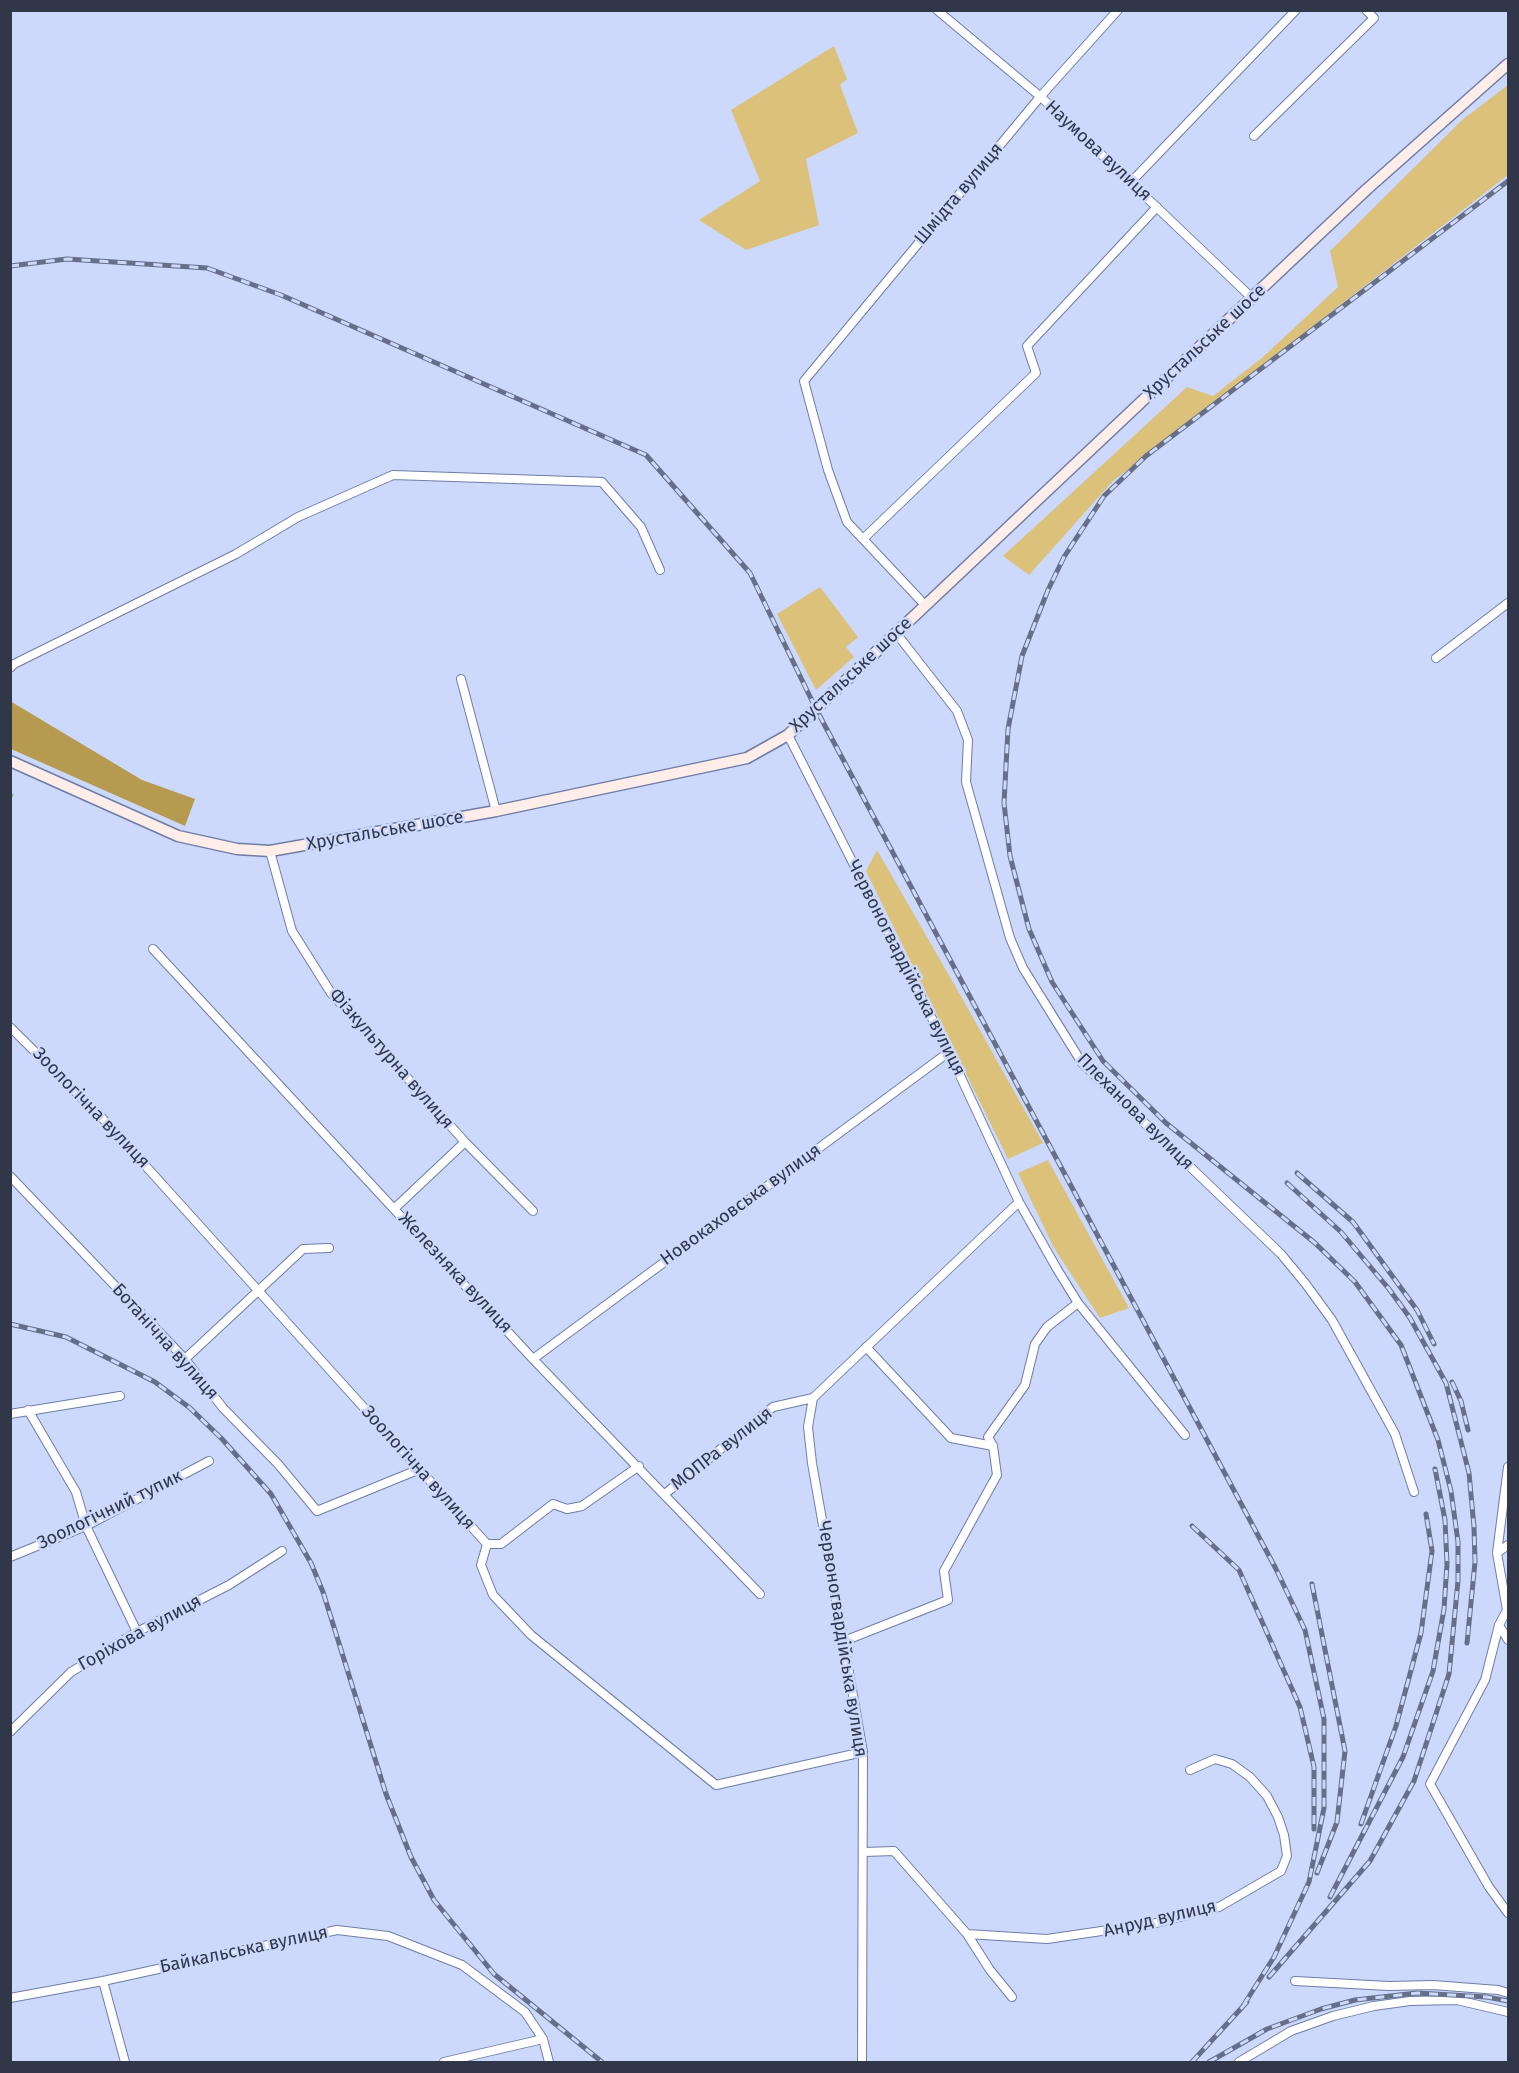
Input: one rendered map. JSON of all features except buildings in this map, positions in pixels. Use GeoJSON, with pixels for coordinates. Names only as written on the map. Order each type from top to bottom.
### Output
{"type":"FeatureCollection","features":[{"type":"Feature","properties":{"kind":"street","name":"Наумова вулиця"},"geometry":{"type":"LineString","coordinates":[[937,10],[1040,97],[1252,298]]}},
{"type":"Feature","properties":{"kind":"street","name":"Шмідта вулиця"},"geometry":{"type":"LineString","coordinates":[[863,539],[847,522],[828,470],[804,381],[1040,97],[1118,10]]}},
{"type":"Feature","properties":{"kind":"street"},"geometry":{"type":"LineString","coordinates":[[1131,182],[1296,10]]}},
{"type":"Feature","properties":{"kind":"street"},"geometry":{"type":"LineString","coordinates":[[1254,136],[1374,18],[1366,10]]}},
{"type":"Feature","properties":{"kind":"street","name":"Хрустальське шосе"},"geometry":{"type":"LineString","coordinates":[[10,760],[178,836],[237,849],[270,851],[496,811],[747,758],[788,735],[1366,190],[1509,64]]}},
{"type":"Feature","properties":{"kind":"street"},"geometry":{"type":"LineString","coordinates":[[925,605],[863,539],[1036,373],[1027,346],[1157,207]]}},
{"type":"Feature","properties":{"kind":"street"},"geometry":{"type":"LineString","coordinates":[[10,668],[236,554],[298,517],[393,475],[602,482],[641,527],[660,570]]}},
{"type":"Feature","properties":{"kind":"street"},"geometry":{"type":"LineString","coordinates":[[1436,658],[1509,603]]}},
{"type":"Feature","properties":{"kind":"street","name":"Плеханова вулиця"},"geometry":{"type":"LineString","coordinates":[[896,633],[957,711],[968,740],[966,782],[1010,938],[1023,968],[1082,1063],[1281,1254],[1305,1283],[1332,1320],[1395,1434],[1414,1492]]}},
{"type":"Feature","properties":{"kind":"street"},"geometry":{"type":"LineString","coordinates":[[461,679],[496,811]]}},
{"type":"Feature","properties":{"kind":"street","name":"Червоногвардійська вулиця"},"geometry":{"type":"LineString","coordinates":[[788,735],[949,1052],[1020,1202],[1078,1303],[1185,1436]]}},
{"type":"Feature","properties":{"kind":"street","name":"Фізкультурна вулиця"},"geometry":{"type":"LineString","coordinates":[[270,851],[292,931],[331,993],[465,1142],[533,1211]]}},
{"type":"Feature","properties":{"kind":"street","name":"Железняка вулиця"},"geometry":{"type":"LineString","coordinates":[[153,950],[533,1359],[666,1493],[760,1594]]}},
{"type":"Feature","properties":{"kind":"street","name":"Зоологічна вулиця"},"geometry":{"type":"LineString","coordinates":[[10,1027],[105,1121],[487,1545],[481,1564],[493,1595],[531,1635],[716,1785],[863,1752]]}},
{"type":"Feature","properties":{"kind":"street","name":"Новокаховська вулиця"},"geometry":{"type":"LineString","coordinates":[[533,1359],[949,1052]]}},
{"type":"Feature","properties":{"kind":"street"},"geometry":{"type":"LineString","coordinates":[[395,1208],[465,1142]]}},
{"type":"Feature","properties":{"kind":"street","name":"Ботанічна вулиця"},"geometry":{"type":"LineString","coordinates":[[10,1176],[185,1359],[223,1408],[278,1464],[316,1511],[420,1469]]}},
{"type":"Feature","properties":{"kind":"street"},"geometry":{"type":"LineString","coordinates":[[813,1398],[1020,1202]]}},
{"type":"Feature","properties":{"kind":"street"},"geometry":{"type":"LineString","coordinates":[[185,1359],[303,1249],[329,1248]]}},
{"type":"Feature","properties":{"kind":"street"},"geometry":{"type":"LineString","coordinates":[[844,1641],[948,1600],[944,1571],[997,1475],[993,1446],[988,1437],[1025,1385],[1035,1344],[1047,1327],[1078,1303]]}},
{"type":"Feature","properties":{"kind":"street"},"geometry":{"type":"LineString","coordinates":[[866,1347],[951,1438],[993,1446]]}},
{"type":"Feature","properties":{"kind":"street"},"geometry":{"type":"LineString","coordinates":[[10,1414],[120,1396]]}},
{"type":"Feature","properties":{"kind":"street","name":"Червоногвардійська вулиця"},"geometry":{"type":"LineString","coordinates":[[813,1398],[808,1427],[812,1463],[863,1752],[862,2062]]}},
{"type":"Feature","properties":{"kind":"street","name":"МОПРа вулиця"},"geometry":{"type":"LineString","coordinates":[[666,1493],[773,1407],[813,1398]]}},
{"type":"Feature","properties":{"kind":"street"},"geometry":{"type":"LineString","coordinates":[[28,1410],[76,1492],[86,1526],[137,1632]]}},
{"type":"Feature","properties":{"kind":"street","name":"Зоологічний тупик"},"geometry":{"type":"LineString","coordinates":[[10,1557],[86,1526],[209,1461]]}},
{"type":"Feature","properties":{"kind":"street"},"geometry":{"type":"LineString","coordinates":[[487,1545],[501,1544],[553,1504],[567,1509],[582,1506],[639,1466]]}},
{"type":"Feature","properties":{"kind":"street"},"geometry":{"type":"LineString","coordinates":[[1509,1467],[1497,1553],[1508,1610],[1499,1625],[1485,1680],[1430,1784],[1489,1887],[1509,1912]]}},
{"type":"Feature","properties":{"kind":"street"},"geometry":{"type":"LineString","coordinates":[[1497,1553],[1509,1545]]}},
{"type":"Feature","properties":{"kind":"street","name":"Горіхова вулиця"},"geometry":{"type":"LineString","coordinates":[[10,1732],[71,1672],[137,1632],[228,1585],[282,1551]]}},
{"type":"Feature","properties":{"kind":"street"},"geometry":{"type":"LineString","coordinates":[[1499,1625],[1509,1640]]}},
{"type":"Feature","properties":{"kind":"street","name":"Анруд вулиця"},"geometry":{"type":"LineString","coordinates":[[967,1934],[1047,1939],[1156,1923],[1219,1907],[1281,1871],[1287,1856],[1284,1835],[1278,1817],[1261,1789],[1250,1777],[1232,1764],[1215,1759],[1190,1770]]}},
{"type":"Feature","properties":{"kind":"street"},"geometry":{"type":"LineString","coordinates":[[864,1852],[894,1851],[967,1934],[990,1970],[1012,1997]]}},
{"type":"Feature","properties":{"kind":"street","name":"Байкальська вулиця"},"geometry":{"type":"LineString","coordinates":[[10,1998],[103,1981],[337,1930],[388,1936],[462,1965],[525,2012],[543,2039],[549,2062]]}},
{"type":"Feature","properties":{"kind":"street"},"geometry":{"type":"LineString","coordinates":[[103,1981],[125,2062]]}},
{"type":"Feature","properties":{"kind":"street"},"geometry":{"type":"LineString","coordinates":[[1295,1981],[1389,1986],[1433,1985],[1498,1990],[1509,1993]]}},
{"type":"Feature","properties":{"kind":"street"},"geometry":{"type":"LineString","coordinates":[[1239,2062],[1291,2031],[1333,2016],[1374,2006],[1410,2001],[1457,2000],[1509,2012]]}},
{"type":"Feature","properties":{"kind":"street"},"geometry":{"type":"LineString","coordinates":[[444,2062],[543,2039]]}},
{"type":"Feature","properties":{"kind":"shaded area"},"geometry":{"type":"Polygon","coordinates":[[[834,46],[847,79],[840,85],[858,133],[806,159],[819,225],[746,250],[699,220],[760,181],[731,110],[834,46]]]}},
{"type":"Feature","properties":{"kind":"shaded area"},"geometry":{"type":"Polygon","coordinates":[[[1508,85],[1508,175],[1113,481],[1029,575],[1003,556],[1187,387],[1213,396],[1263,357],[1338,287],[1330,251],[1462,120],[1508,85]]]}},
{"type":"Feature","properties":{"kind":"shaded area"},"geometry":{"type":"Polygon","coordinates":[[[820,587],[858,637],[846,647],[854,657],[816,690],[777,614],[820,587]]]}},
{"type":"Feature","properties":{"kind":"shaded area"},"geometry":{"type":"Polygon","coordinates":[[[10,701],[142,780],[195,799],[185,826],[11,749],[10,701]]]}},
{"type":"Feature","properties":{"kind":"shaded area"},"geometry":{"type":"Polygon","coordinates":[[[877,850],[1043,1143],[1008,1159],[866,871],[877,850]]]}},
{"type":"Feature","properties":{"kind":"shaded area"},"geometry":{"type":"Polygon","coordinates":[[[1048,1160],[1129,1308],[1100,1318],[1054,1248],[1018,1173],[1048,1160]]]}},
{"type":"Feature","properties":{"kind":"waterway"},"geometry":{"type":"LineString","coordinates":[[10,799],[12,795]]}},
{"type":"Feature","properties":{"kind":"railway"},"geometry":{"type":"LineString","coordinates":[[1269,1977],[1370,1861],[1414,1781],[1449,1674],[1458,1581],[1458,1542],[1451,1491],[1438,1440],[1401,1345],[1355,1282],[1315,1243],[1166,1123],[1103,1061],[1052,982],[1029,929],[1010,856],[1004,803],[1008,729],[1022,656],[1048,590],[1064,557],[1104,496],[1146,456],[1508,181]]}},
{"type":"Feature","properties":{"kind":"railway"},"geometry":{"type":"LineString","coordinates":[[10,266],[67,259],[207,268],[281,295],[646,455],[750,573],[816,709],[1276,1569],[1305,1630],[1324,1719],[1324,1808],[1309,1882],[1274,1957],[1243,2006]]}},
{"type":"Feature","properties":{"kind":"railway"},"geometry":{"type":"LineString","coordinates":[[1297,1173],[1353,1222],[1417,1310],[1434,1344]]}},
{"type":"Feature","properties":{"kind":"railway"},"geometry":{"type":"LineString","coordinates":[[1287,1183],[1341,1232],[1389,1289],[1410,1318],[1446,1383],[1469,1473],[1474,1527],[1475,1562],[1467,1643]]}},
{"type":"Feature","properties":{"kind":"railway"},"geometry":{"type":"LineString","coordinates":[[10,1324],[66,1337],[155,1382],[190,1408],[222,1439],[271,1494],[311,1563],[323,1592],[386,1794],[411,1857],[434,1900],[494,1974],[602,2062]]}},
{"type":"Feature","properties":{"kind":"railway"},"geometry":{"type":"LineString","coordinates":[[1452,1382],[1461,1401],[1468,1430]]}},
{"type":"Feature","properties":{"kind":"railway"},"geometry":{"type":"LineString","coordinates":[[1330,1897],[1403,1757],[1433,1671],[1444,1609],[1447,1564],[1445,1520],[1435,1469]]}},
{"type":"Feature","properties":{"kind":"railway"},"geometry":{"type":"LineString","coordinates":[[1361,1824],[1396,1726],[1421,1633],[1432,1551],[1426,1514]]}},
{"type":"Feature","properties":{"kind":"railway"},"geometry":{"type":"LineString","coordinates":[[1192,1526],[1239,1570],[1300,1707],[1314,1767],[1314,1829]]}},
{"type":"Feature","properties":{"kind":"railway"},"geometry":{"type":"LineString","coordinates":[[1312,1584],[1345,1751],[1337,1822],[1317,1873]]}},
{"type":"Feature","properties":{"kind":"railway"},"geometry":{"type":"LineString","coordinates":[[1209,2062],[1267,2029],[1321,2009],[1355,2000],[1417,1993],[1487,1997],[1508,2001]]}},
{"type":"Feature","properties":{"kind":"railway"},"geometry":{"type":"LineString","coordinates":[[1192,2062],[1247,2002]]}}]}
